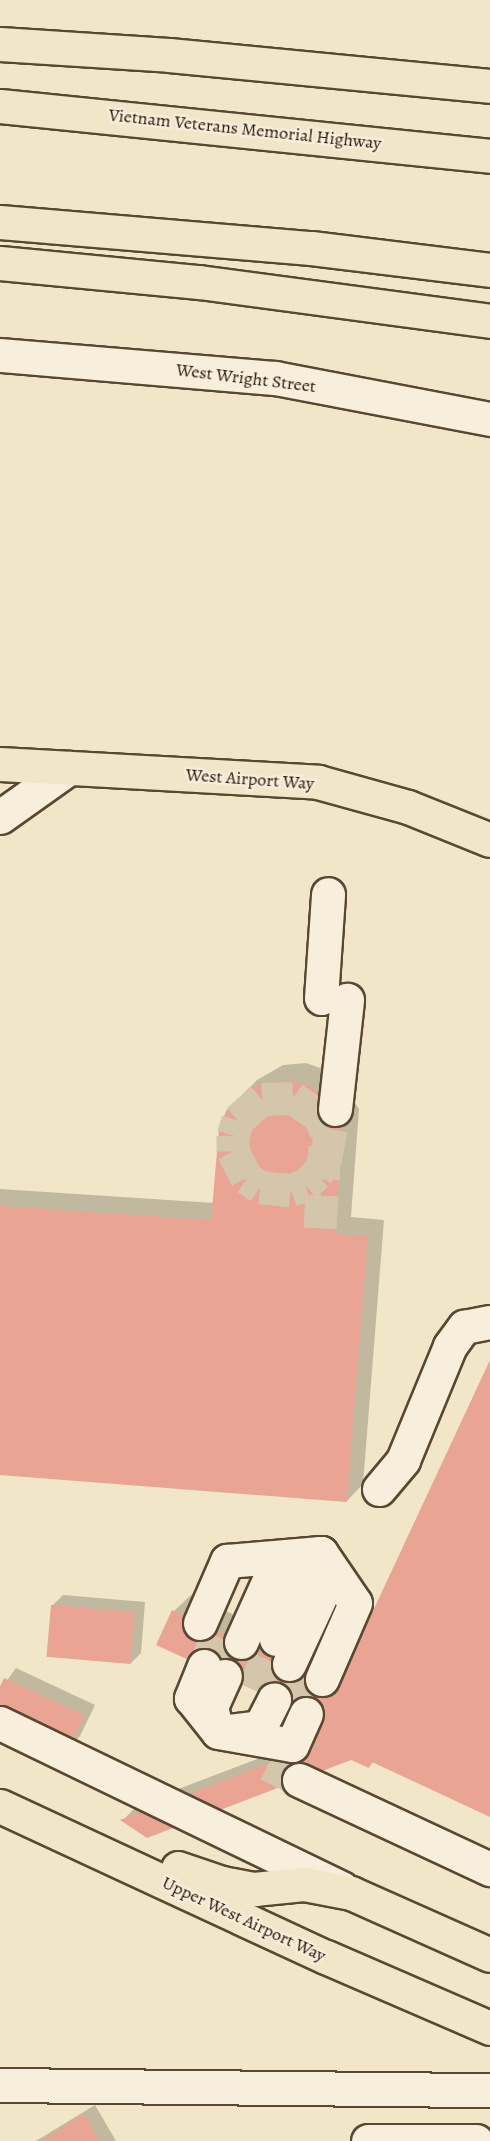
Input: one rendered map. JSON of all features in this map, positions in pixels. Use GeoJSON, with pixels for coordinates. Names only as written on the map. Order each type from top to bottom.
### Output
{"type":"FeatureCollection","features":[{"type":"Feature","properties":{"kind":"main road"},"geometry":{"type":"LineString","coordinates":[[0,44],[169,55],[490,86]]}},
{"type":"Feature","properties":{"kind":"main road","name":"Vietnam Veterans Memorial Highway"},"geometry":{"type":"LineString","coordinates":[[0,105],[490,156]]}},
{"type":"Feature","properties":{"kind":"main road"},"geometry":{"type":"LineString","coordinates":[[0,222],[311,248],[490,270]]}},
{"type":"Feature","properties":{"kind":"main road"},"geometry":{"type":"LineString","coordinates":[[0,263],[199,282],[490,321]]}},
{"type":"Feature","properties":{"kind":"main road","name":"West Airport Way"},"geometry":{"type":"LineString","coordinates":[[0,764],[318,782],[408,807],[490,840]]}},
{"type":"Feature","properties":{"kind":"main road"},"geometry":{"type":"LineString","coordinates":[[0,1784],[189,1873],[222,1884],[254,1889],[304,1884],[351,1893],[490,1954]]}},
{"type":"Feature","properties":{"kind":"main road","name":"Upper West Airport Way"},"geometry":{"type":"LineString","coordinates":[[0,1806],[326,1957],[490,2028]]}},
{"type":"Feature","properties":{"kind":"street","name":"West Wright Street"},"geometry":{"type":"LineString","coordinates":[[0,355],[275,378],[490,420]]}},
{"type":"Feature","properties":{"kind":"street"},"geometry":{"type":"LineString","coordinates":[[0,817],[69,768]]}},
{"type":"Feature","properties":{"kind":"street"},"geometry":{"type":"LineString","coordinates":[[328,894],[334,999],[335,1109]]}},
{"type":"Feature","properties":{"kind":"street"},"geometry":{"type":"LineString","coordinates":[[379,1489],[404,1460],[450,1346],[464,1327],[490,1322]]}},
{"type":"Feature","properties":{"kind":"street"},"geometry":{"type":"LineString","coordinates":[[263,1652],[321,1553]]}},
{"type":"Feature","properties":{"kind":"street"},"geometry":{"type":"LineString","coordinates":[[263,1652],[249,1566],[321,1553]]}},
{"type":"Feature","properties":{"kind":"street"},"geometry":{"type":"LineString","coordinates":[[263,1652],[355,1604],[321,1553]]}},
{"type":"Feature","properties":{"kind":"street"},"geometry":{"type":"LineString","coordinates":[[218,1732],[292,1745],[248,1687],[172,1683],[218,1732],[240,1750],[268,1764]]}},
{"type":"Feature","properties":{"kind":"street"},"geometry":{"type":"LineString","coordinates":[[218,1732],[211,1707],[248,1687]]}},
{"type":"Feature","properties":{"kind":"street"},"geometry":{"type":"LineString","coordinates":[[0,1723],[351,1893]]}},
{"type":"Feature","properties":{"kind":"street"},"geometry":{"type":"LineString","coordinates":[[299,1780],[490,1869]]}},
{"type":"Feature","properties":{"kind":"street"},"geometry":{"type":"LineString","coordinates":[[0,2085],[490,2090]]}},
{"type":"Feature","properties":{"kind":"street"},"geometry":{"type":"LineString","coordinates":[[368,2141],[476,2141]]}},
{"type":"Feature","properties":{"kind":"building"},"geometry":{"type":"Polygon","coordinates":[[[288,1080],[312,1087],[335,1109],[342,1126],[335,1234],[368,1236],[347,1502],[0,1475],[0,1206],[211,1220],[219,1129],[226,1111],[250,1087],[288,1080]]]}},
{"type":"Feature","properties":{"kind":"building"},"geometry":{"type":"Polygon","coordinates":[[[490,1360],[490,1817],[372,1762],[369,1768],[351,1760],[147,1838],[120,1820],[317,1745],[306,1740],[315,1718],[156,1645],[172,1610],[338,1686],[490,1360]]]}},
{"type":"Feature","properties":{"kind":"building"},"geometry":{"type":"Polygon","coordinates":[[[51,1605],[135,1612],[130,1664],[46,1657],[51,1605]]]}},
{"type":"Feature","properties":{"kind":"building"},"geometry":{"type":"Polygon","coordinates":[[[4,1678],[85,1716],[69,1750],[0,1718],[0,1687],[4,1678]]]}},
{"type":"Feature","properties":{"kind":"building"},"geometry":{"type":"Polygon","coordinates":[[[84,2114],[100,2141],[41,2141],[84,2114]]]}},
{"type":"Feature","properties":{"kind":"tunnel"},"geometry":{"type":"LineString","coordinates":[[320,1228],[326,1130],[319,1116],[293,1098],[262,1099],[238,1120],[233,1135],[233,1151],[247,1178],[260,1187],[291,1190],[305,1185],[317,1174],[325,1161],[335,1109]]}},
{"type":"Feature","properties":{"kind":"tunnel"},"geometry":{"type":"LineString","coordinates":[[204,1666],[220,1632]]}},
{"type":"Feature","properties":{"kind":"tunnel"},"geometry":{"type":"LineString","coordinates":[[253,1689],[269,1655]]}},
{"type":"Feature","properties":{"kind":"tunnel"},"geometry":{"type":"LineString","coordinates":[[289,1706],[304,1671]]}},
{"type":"Feature","properties":{"kind":"tunnel"},"geometry":{"type":"LineString","coordinates":[[268,1764],[299,1780]]}}]}
